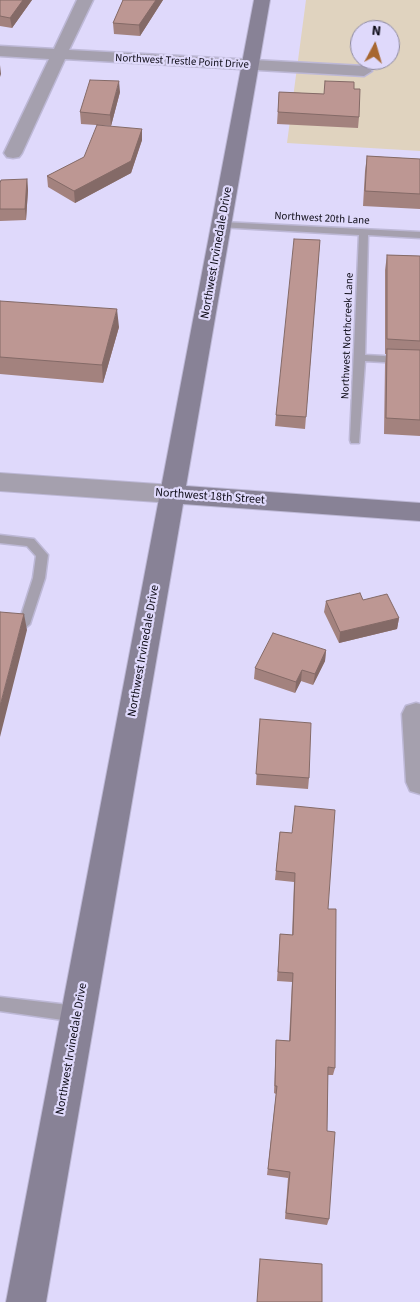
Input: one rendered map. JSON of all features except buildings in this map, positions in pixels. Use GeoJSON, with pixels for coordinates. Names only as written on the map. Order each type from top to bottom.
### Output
{"type":"FeatureCollection","features":[{"type":"Feature","properties":{"kind":"main road","name":"Northwest Irvinedale Drive"},"geometry":{"type":"LineString","coordinates":[[26,1302],[262,0]]}},
{"type":"Feature","properties":{"kind":"main road","name":"Northwest 18th Street"},"geometry":{"type":"LineString","coordinates":[[172,494],[420,512]]}},
{"type":"Feature","properties":{"kind":"street"},"geometry":{"type":"LineString","coordinates":[[13,153],[85,0]]}},
{"type":"Feature","properties":{"kind":"street","name":"Northwest Trestle Point Drive"},"geometry":{"type":"LineString","coordinates":[[0,51],[58,56],[364,71]]}},
{"type":"Feature","properties":{"kind":"street","name":"Northwest 18th Street"},"geometry":{"type":"LineString","coordinates":[[0,482],[172,494]]}},
{"type":"Feature","properties":{"kind":"street"},"geometry":{"type":"LineString","coordinates":[[418,714],[420,782]]}},
{"type":"Feature","properties":{"kind":"lane","name":"Northwest 20th Lane"},"geometry":{"type":"LineString","coordinates":[[222,225],[420,235]]}},
{"type":"Feature","properties":{"kind":"lane","name":"Northwest Northcreek Lane"},"geometry":{"type":"LineString","coordinates":[[355,440],[364,232]]}},
{"type":"Feature","properties":{"kind":"lane"},"geometry":{"type":"LineString","coordinates":[[360,358],[420,361]]}},
{"type":"Feature","properties":{"kind":"lane"},"geometry":{"type":"LineString","coordinates":[[0,540],[30,542],[42,556],[39,578],[24,624],[0,622]]}},
{"type":"Feature","properties":{"kind":"lane"},"geometry":{"type":"LineString","coordinates":[[0,1004],[78,1014]]}},
{"type":"Feature","properties":{"kind":"shaded area"},"geometry":{"type":"Polygon","coordinates":[[[306,0],[420,0],[420,151],[287,143],[306,0]]]}}]}
